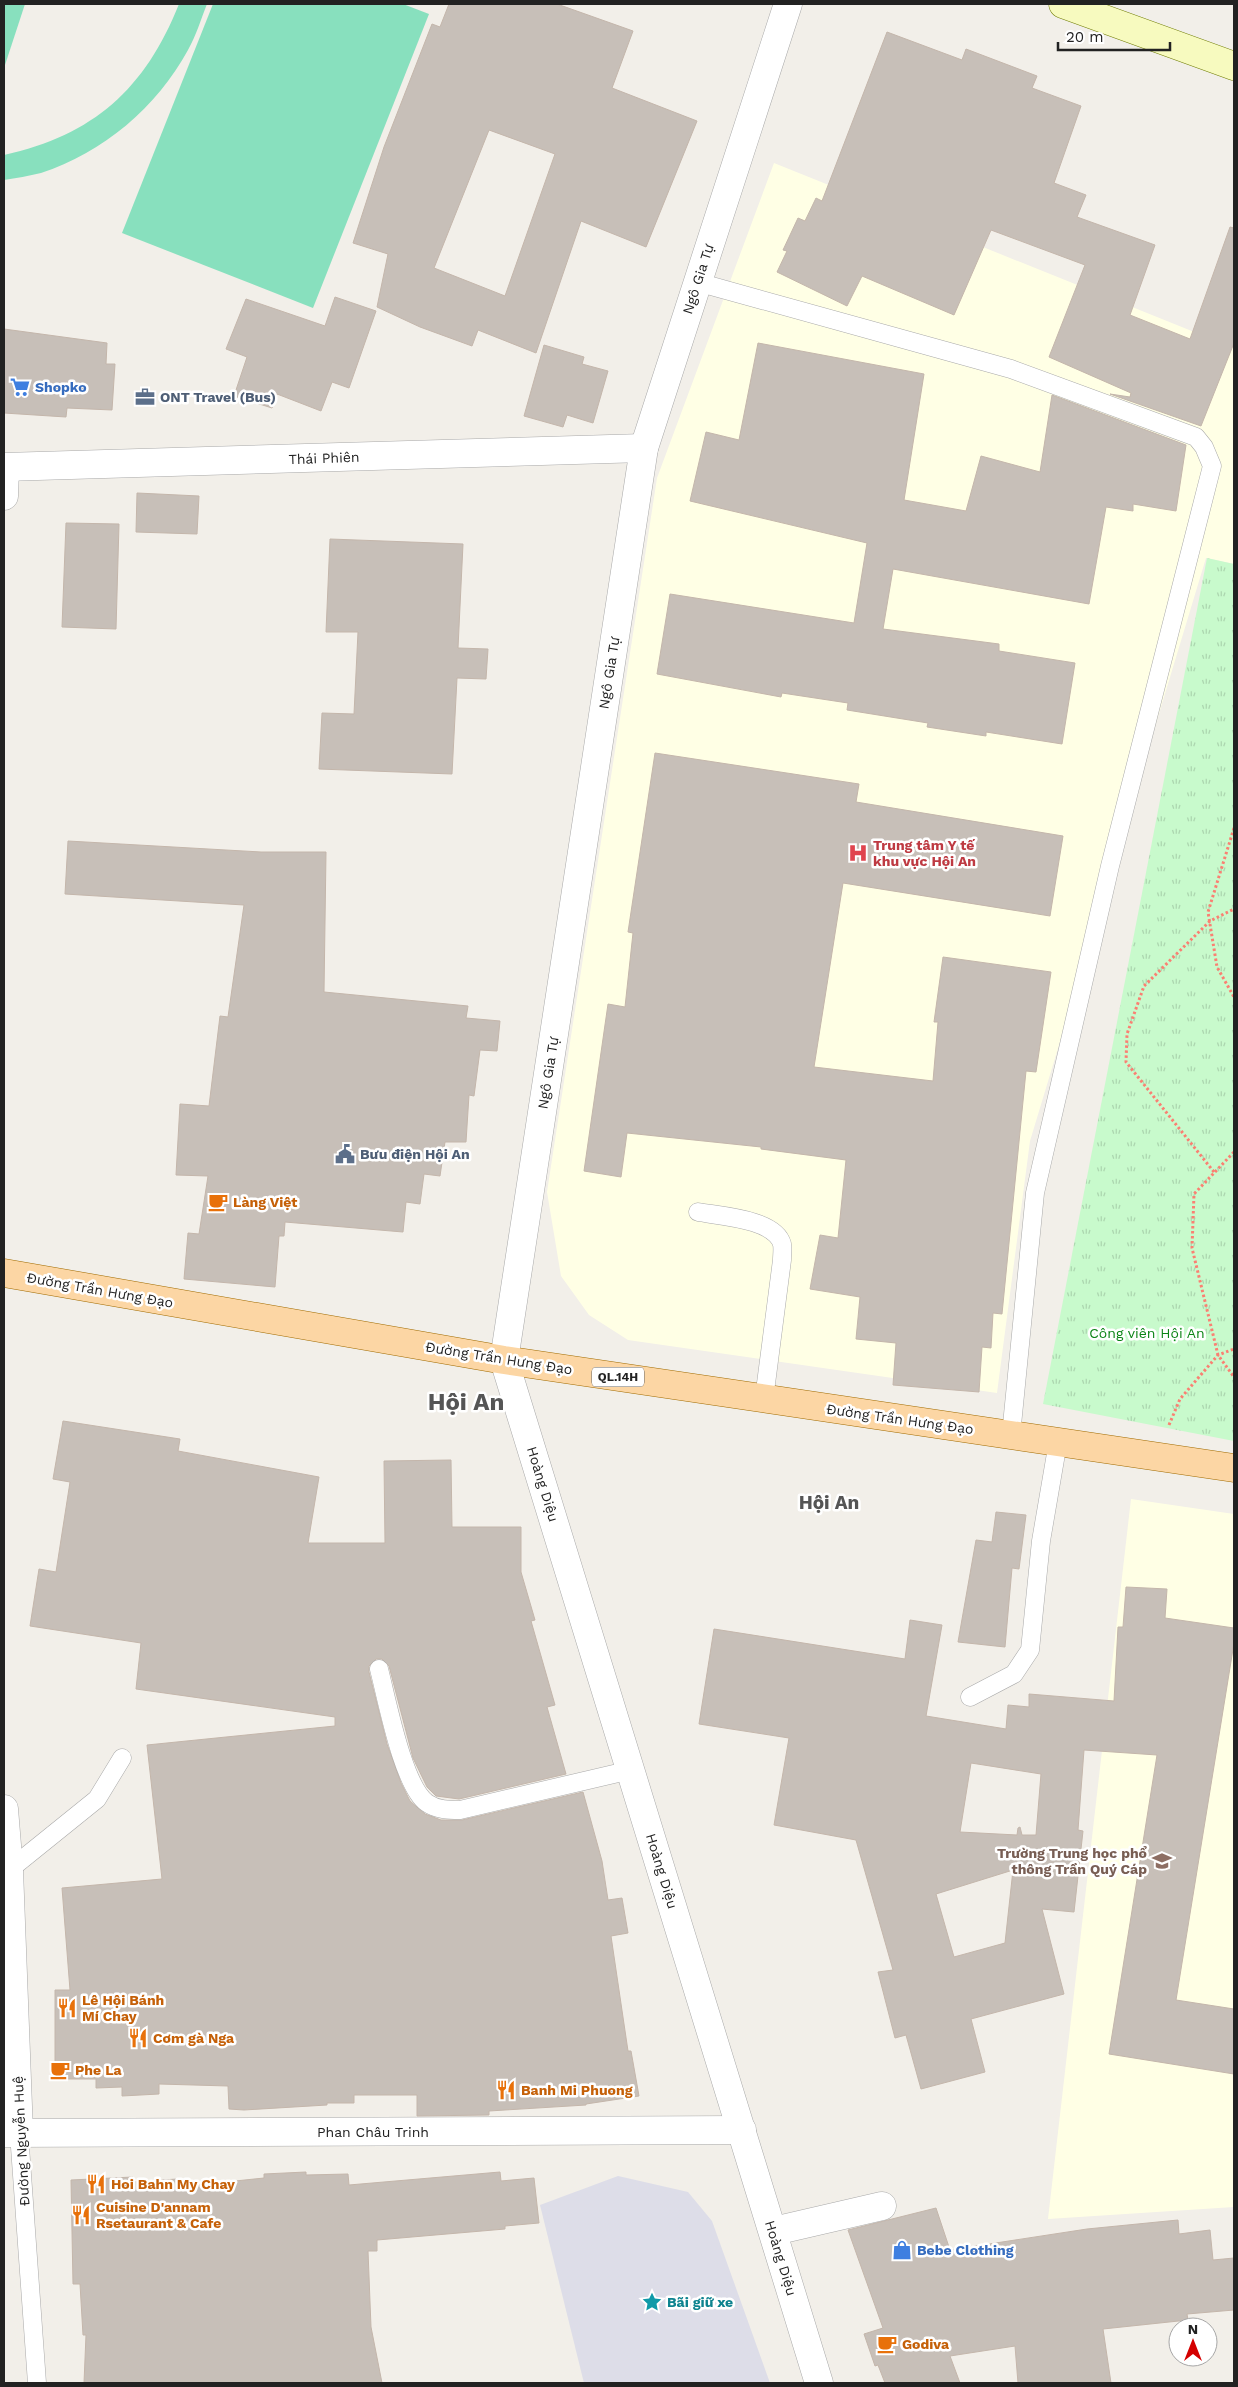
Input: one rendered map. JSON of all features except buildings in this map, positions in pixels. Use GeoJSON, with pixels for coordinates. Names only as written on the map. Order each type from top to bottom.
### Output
{"type":"FeatureCollection","features":[{"type":"Feature","properties":{"kind":"main road"},"geometry":{"type":"LineString","coordinates":[[1063,4],[1234,66]]}},
{"type":"Feature","properties":{"kind":"main road","name":"Đường Trần Hưng Đạo"},"geometry":{"type":"LineString","coordinates":[[4,1273],[504,1360],[1234,1468]]}},
{"type":"Feature","properties":{"kind":"street","name":"Ngô Gia Tự"},"geometry":{"type":"LineString","coordinates":[[504,1360],[644,448],[788,4]]}},
{"type":"Feature","properties":{"kind":"street","name":"Thái Phiên"},"geometry":{"type":"LineString","coordinates":[[4,468],[644,448]]}},
{"type":"Feature","properties":{"kind":"street"},"geometry":{"type":"LineString","coordinates":[[4,468],[4,496]]}},
{"type":"Feature","properties":{"kind":"street","name":"Hoàng Diệu"},"geometry":{"type":"LineString","coordinates":[[504,1360],[819,2383]]}},
{"type":"Feature","properties":{"kind":"street","name":"Đường Nguyễn Huệ"},"geometry":{"type":"LineString","coordinates":[[4,1809],[8,1870],[11,2133]]}},
{"type":"Feature","properties":{"kind":"street","name":"Phan Châu Trinh"},"geometry":{"type":"LineString","coordinates":[[11,2133],[742,2130]]}},
{"type":"Feature","properties":{"kind":"street"},"geometry":{"type":"LineString","coordinates":[[774,2232],[882,2206]]}},
{"type":"Feature","properties":{"kind":"lane"},"geometry":{"type":"LineString","coordinates":[[697,282],[1011,369],[1196,437],[1204,447],[1212,466],[1110,866],[1035,1193],[1011,1435]]}},
{"type":"Feature","properties":{"kind":"lane"},"geometry":{"type":"LineString","coordinates":[[698,1212],[762,1225],[775,1232],[782,1244],[782,1260],[764,1399]]}},
{"type":"Feature","properties":{"kind":"lane"},"geometry":{"type":"LineString","coordinates":[[970,1697],[1014,1674],[1030,1650],[1042,1541],[1058,1442]]}},
{"type":"Feature","properties":{"kind":"lane"},"geometry":{"type":"LineString","coordinates":[[379,1669],[407,1774],[420,1798],[437,1808],[460,1810],[631,1770]]}},
{"type":"Feature","properties":{"kind":"lane"},"geometry":{"type":"LineString","coordinates":[[8,1870],[98,1799],[122,1758]]}},
{"type":"Feature","properties":{"kind":"lane","name":"Đường Nguyễn Huệ"},"geometry":{"type":"LineString","coordinates":[[11,2133],[37,2383]]}},
{"type":"Feature","properties":{"kind":"path"},"geometry":{"type":"LineString","coordinates":[[1234,828],[1208,912],[1218,968],[1234,997]]}},
{"type":"Feature","properties":{"kind":"path"},"geometry":{"type":"LineString","coordinates":[[1214,1172],[1126,1062],[1127,1034],[1144,986],[1210,921],[1234,909]]}},
{"type":"Feature","properties":{"kind":"path"},"geometry":{"type":"LineString","coordinates":[[1234,1152],[1194,1194],[1192,1248],[1218,1356],[1234,1377]]}},
{"type":"Feature","properties":{"kind":"path"},"geometry":{"type":"LineString","coordinates":[[1167,1430],[1180,1399],[1218,1356],[1234,1349]]}},
{"type":"Feature","properties":{"kind":"shaded area","name":"Trung tâm Y tế khu vực Hội An"},"geometry":{"type":"Polygon","coordinates":[[[774,163],[1234,348],[1234,564],[1206,558],[1030,1141],[997,1393],[628,1340],[589,1315],[561,1276],[547,1192],[657,478],[774,163]]]}},
{"type":"Feature","properties":{"kind":"shaded area","name":"Trường Trung học phổ thông Trần Quý Cáp"},"geometry":{"type":"Polygon","coordinates":[[[1131,1499],[1234,1514],[1234,2207],[1048,2219],[1131,1499]]]}},
{"type":"Feature","properties":{"kind":"shaded area","name":"Bãi giữ xe"},"geometry":{"type":"Polygon","coordinates":[[[618,2176],[688,2192],[712,2221],[770,2383],[584,2383],[540,2205],[618,2176]]]}},
{"type":"Feature","properties":{"kind":"green space"},"geometry":{"type":"Polygon","coordinates":[[[4,4],[25,4],[4,68],[4,4]]]}},
{"type":"Feature","properties":{"kind":"green space"},"geometry":{"type":"Polygon","coordinates":[[[179,4],[207,4],[188,50],[161,90],[144,109],[107,140],[86,153],[41,173],[4,180],[4,155],[65,135],[90,121],[112,104],[132,84],[150,61],[179,4]]]}},
{"type":"Feature","properties":{"kind":"green space"},"geometry":{"type":"Polygon","coordinates":[[[213,4],[403,4],[429,14],[313,308],[122,233],[213,4]]]}},
{"type":"Feature","properties":{"kind":"green space","name":"Công viên Hội An"},"geometry":{"type":"Polygon","coordinates":[[[1207,558],[1234,564],[1234,1441],[1043,1404],[1207,558]]]}},
{"type":"Feature","properties":{"kind":"place","name":"Shopko"},"geometry":{"type":"Point","coordinates":[20,387]}},
{"type":"Feature","properties":{"kind":"place","name":"ONT Travel (Bus)"},"geometry":{"type":"Point","coordinates":[145,397]}},
{"type":"Feature","properties":{"kind":"place","name":"Trung tâm Y tế khu vực Hội An"},"geometry":{"type":"Point","coordinates":[858,853]}},
{"type":"Feature","properties":{"kind":"place","name":"Bưu điện Hội An"},"geometry":{"type":"Point","coordinates":[345,1154]}},
{"type":"Feature","properties":{"kind":"place","name":"Làng Việt"},"geometry":{"type":"Point","coordinates":[218,1202]}},
{"type":"Feature","properties":{"kind":"place","name":"Trường Trung học phổ thông Trần Quý Cáp"},"geometry":{"type":"Point","coordinates":[1162,1861]}},
{"type":"Feature","properties":{"kind":"place","name":"Lê Hội Bánh Mí Chay"},"geometry":{"type":"Point","coordinates":[67,2008]}},
{"type":"Feature","properties":{"kind":"place","name":"Cơm gà Nga"},"geometry":{"type":"Point","coordinates":[138,2038]}},
{"type":"Feature","properties":{"kind":"place","name":"Phe La"},"geometry":{"type":"Point","coordinates":[60,2070]}},
{"type":"Feature","properties":{"kind":"place","name":"Banh Mi Phuong"},"geometry":{"type":"Point","coordinates":[506,2090]}},
{"type":"Feature","properties":{"kind":"place","name":"Hoi Bahn My Chay"},"geometry":{"type":"Point","coordinates":[96,2184]}},
{"type":"Feature","properties":{"kind":"place","name":"Cuisine D'annam Rsetaurant & Cafe"},"geometry":{"type":"Point","coordinates":[81,2215]}},
{"type":"Feature","properties":{"kind":"place","name":"Bebe Clothing"},"geometry":{"type":"Point","coordinates":[902,2250]}},
{"type":"Feature","properties":{"kind":"place","name":"Bãi giữ xe"},"geometry":{"type":"Point","coordinates":[652,2302]}},
{"type":"Feature","properties":{"kind":"place","name":"Godiva"},"geometry":{"type":"Point","coordinates":[887,2344]}},
{"type":"Feature","properties":{"kind":"district","name":"Hội An"},"geometry":{"type":"Point","coordinates":[466,1402]}},
{"type":"Feature","properties":{"kind":"district","name":"Hội An"},"geometry":{"type":"Point","coordinates":[829,1502]}}]}
